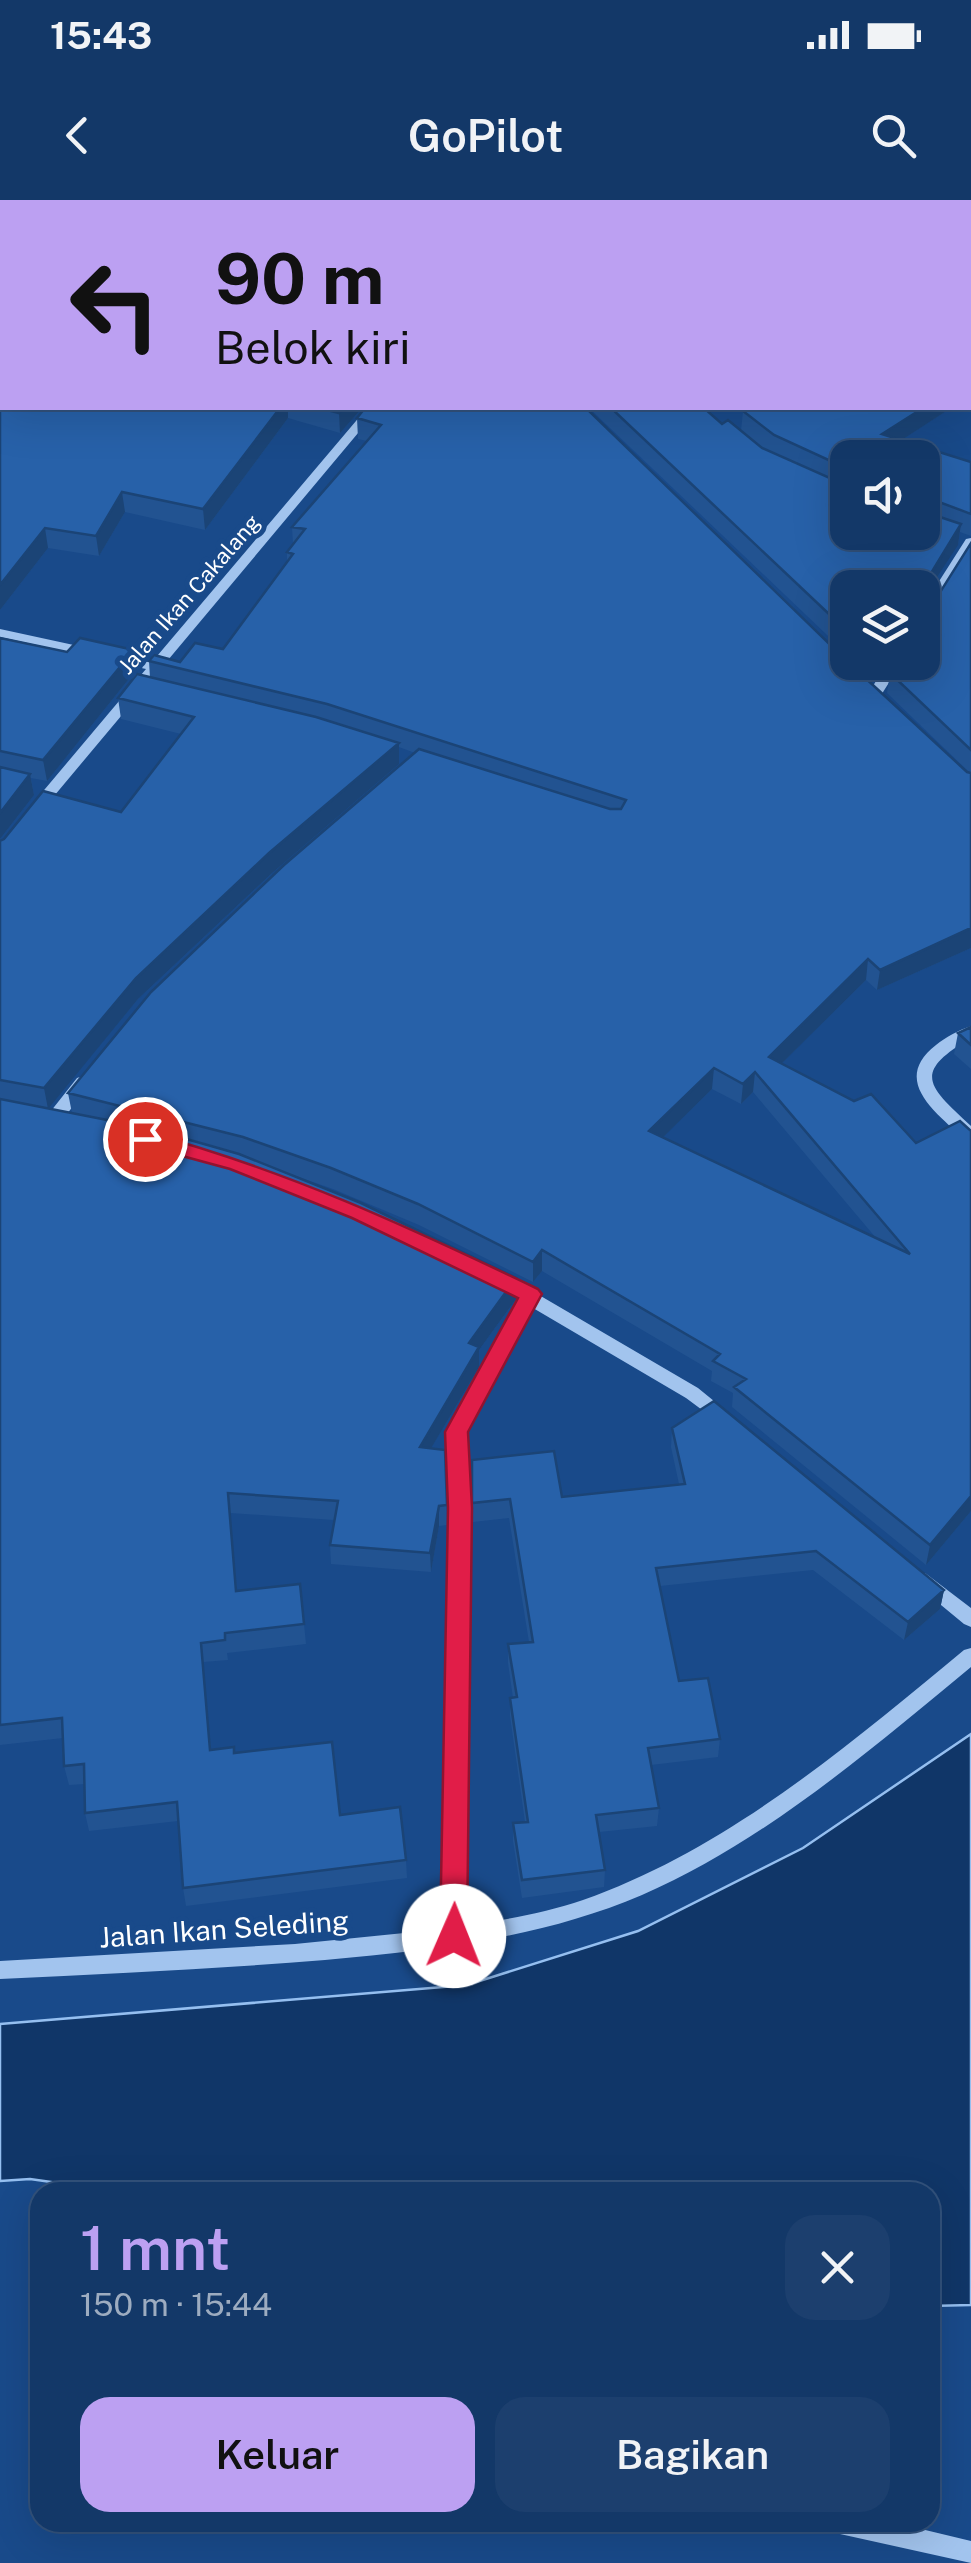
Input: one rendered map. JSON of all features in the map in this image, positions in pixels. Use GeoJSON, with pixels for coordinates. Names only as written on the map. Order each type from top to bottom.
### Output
{"type":"FeatureCollection","features":[{"type":"Feature","properties":{"kind":"street","name":"Jalan Ikan Cakalang"},"geometry":{"type":"LineString","coordinates":[[20,828],[135,686],[371,410]]}},
{"type":"Feature","properties":{"kind":"street"},"geometry":{"type":"LineString","coordinates":[[940,591],[971,542],[955,536]]}},
{"type":"Feature","properties":{"kind":"street"},"geometry":{"type":"LineString","coordinates":[[0,633],[152,666]]}},
{"type":"Feature","properties":{"kind":"street"},"geometry":{"type":"LineString","coordinates":[[874,698],[885,680]]}},
{"type":"Feature","properties":{"kind":"street"},"geometry":{"type":"LineString","coordinates":[[859,684],[887,710]]}},
{"type":"Feature","properties":{"kind":"street"},"geometry":{"type":"LineString","coordinates":[[135,686],[154,691]]}},
{"type":"Feature","properties":{"kind":"street"},"geometry":{"type":"LineString","coordinates":[[33,786],[50,790]]}},
{"type":"Feature","properties":{"kind":"street"},"geometry":{"type":"LineString","coordinates":[[971,1030],[933,1052],[922,1065],[921,1074],[935,1100],[971,1136]]}},
{"type":"Feature","properties":{"kind":"street"},"geometry":{"type":"LineString","coordinates":[[52,1120],[96,1066]]}},
{"type":"Feature","properties":{"kind":"street"},"geometry":{"type":"LineString","coordinates":[[483,1272],[530,1294],[692,1393],[741,1430]]}},
{"type":"Feature","properties":{"kind":"street"},"geometry":{"type":"LineString","coordinates":[[454,1936],[460,1508],[457,1432],[530,1294]]}},
{"type":"Feature","properties":{"kind":"street"},"geometry":{"type":"LineString","coordinates":[[912,1570],[971,1618]]}},
{"type":"Feature","properties":{"kind":"street","name":"Jalan Ikan Seleding"},"geometry":{"type":"LineString","coordinates":[[0,1970],[284,1957],[538,1922],[655,1878],[756,1819],[862,1746],[971,1656]]}},
{"type":"Feature","properties":{"kind":"street"},"geometry":{"type":"LineString","coordinates":[[882,2532],[971,2553]]}},
{"type":"Feature","properties":{"kind":"water"},"geometry":{"type":"Polygon","coordinates":[[[971,1734],[971,2305],[940,2306],[940,2182],[0,2181],[0,2024],[467,1985],[638,1931],[803,1848],[971,1734]]]}},
{"type":"Feature","properties":{"kind":"building"},"geometry":{"type":"Polygon","coordinates":[[[0,410],[278,410],[203,509],[122,492],[96,536],[45,528],[0,585],[0,410]]]}},
{"type":"Feature","properties":{"kind":"building"},"geometry":{"type":"Polygon","coordinates":[[[363,410],[588,410],[830,645],[830,680],[867,680],[971,773],[971,928],[880,970],[868,959],[769,1057],[854,1101],[871,1094],[916,1143],[960,1121],[971,1131],[971,1496],[930,1545],[734,1387],[746,1379],[713,1361],[720,1354],[542,1250],[533,1262],[418,1204],[331,1168],[243,1137],[68,1093],[151,992],[284,865],[419,749],[610,809],[621,809],[626,800],[327,704],[149,661],[154,655],[180,662],[195,643],[223,649],[293,554],[287,552],[305,529],[292,527],[381,425],[357,418],[363,410]],[[714,1068],[649,1131],[910,1254],[755,1072],[743,1084],[714,1068]]]}},
{"type":"Feature","properties":{"kind":"building"},"geometry":{"type":"Polygon","coordinates":[[[613,410],[706,410],[722,424],[728,420],[762,448],[830,478],[830,550],[940,550],[940,517],[961,524],[933,570],[830,570],[830,615],[613,410]]]}},
{"type":"Feature","properties":{"kind":"building"},"geometry":{"type":"Polygon","coordinates":[[[920,410],[882,434],[901,440],[830,440],[830,461],[774,435],[743,411],[920,410]]]}},
{"type":"Feature","properties":{"kind":"building"},"geometry":{"type":"Polygon","coordinates":[[[940,452],[971,462],[971,514],[940,502],[940,452]]]}},
{"type":"Feature","properties":{"kind":"building"},"geometry":{"type":"Polygon","coordinates":[[[971,543],[971,750],[897,680],[940,680],[940,592],[971,543]]]}},
{"type":"Feature","properties":{"kind":"building"},"geometry":{"type":"Polygon","coordinates":[[[0,638],[67,652],[80,638],[134,650],[43,760],[0,751],[0,638]]]}},
{"type":"Feature","properties":{"kind":"building"},"geometry":{"type":"Polygon","coordinates":[[[137,674],[316,717],[399,743],[269,853],[136,978],[44,1088],[0,1080],[0,841],[43,791],[121,812],[194,717],[118,698],[137,674]]]}},
{"type":"Feature","properties":{"kind":"building"},"geometry":{"type":"Polygon","coordinates":[[[0,767],[30,774],[0,813],[0,767]]]}},
{"type":"Feature","properties":{"kind":"building"},"geometry":{"type":"Polygon","coordinates":[[[971,1027],[971,1045],[958,1033],[971,1027]]]}},
{"type":"Feature","properties":{"kind":"building"},"geometry":{"type":"Polygon","coordinates":[[[0,1099],[148,1128],[239,1154],[361,1203],[516,1278],[469,1343],[479,1347],[420,1447],[445,1450],[447,1505],[439,1506],[430,1553],[330,1545],[338,1501],[228,1493],[236,1591],[300,1584],[304,1624],[225,1633],[225,1640],[201,1643],[210,1750],[234,1747],[234,1753],[332,1742],[340,1815],[400,1807],[406,1860],[183,1888],[177,1802],[85,1813],[84,1764],[64,1766],[62,1718],[0,1725],[0,1099]]]}},
{"type":"Feature","properties":{"kind":"building"},"geometry":{"type":"Polygon","coordinates":[[[714,1401],[944,1590],[908,1622],[816,1551],[656,1568],[679,1681],[708,1678],[720,1739],[648,1748],[659,1808],[596,1815],[605,1870],[522,1880],[513,1823],[528,1822],[510,1698],[517,1697],[508,1644],[533,1642],[510,1499],[472,1503],[472,1460],[554,1451],[562,1497],[685,1484],[672,1428],[714,1401]]]}},
{"type":"Feature","properties":{"kind":"route"},"geometry":{"type":"LineString","coordinates":[[145,1139],[236,1164],[360,1212],[530,1294],[457,1432],[460,1508],[454,1936]]}}]}
